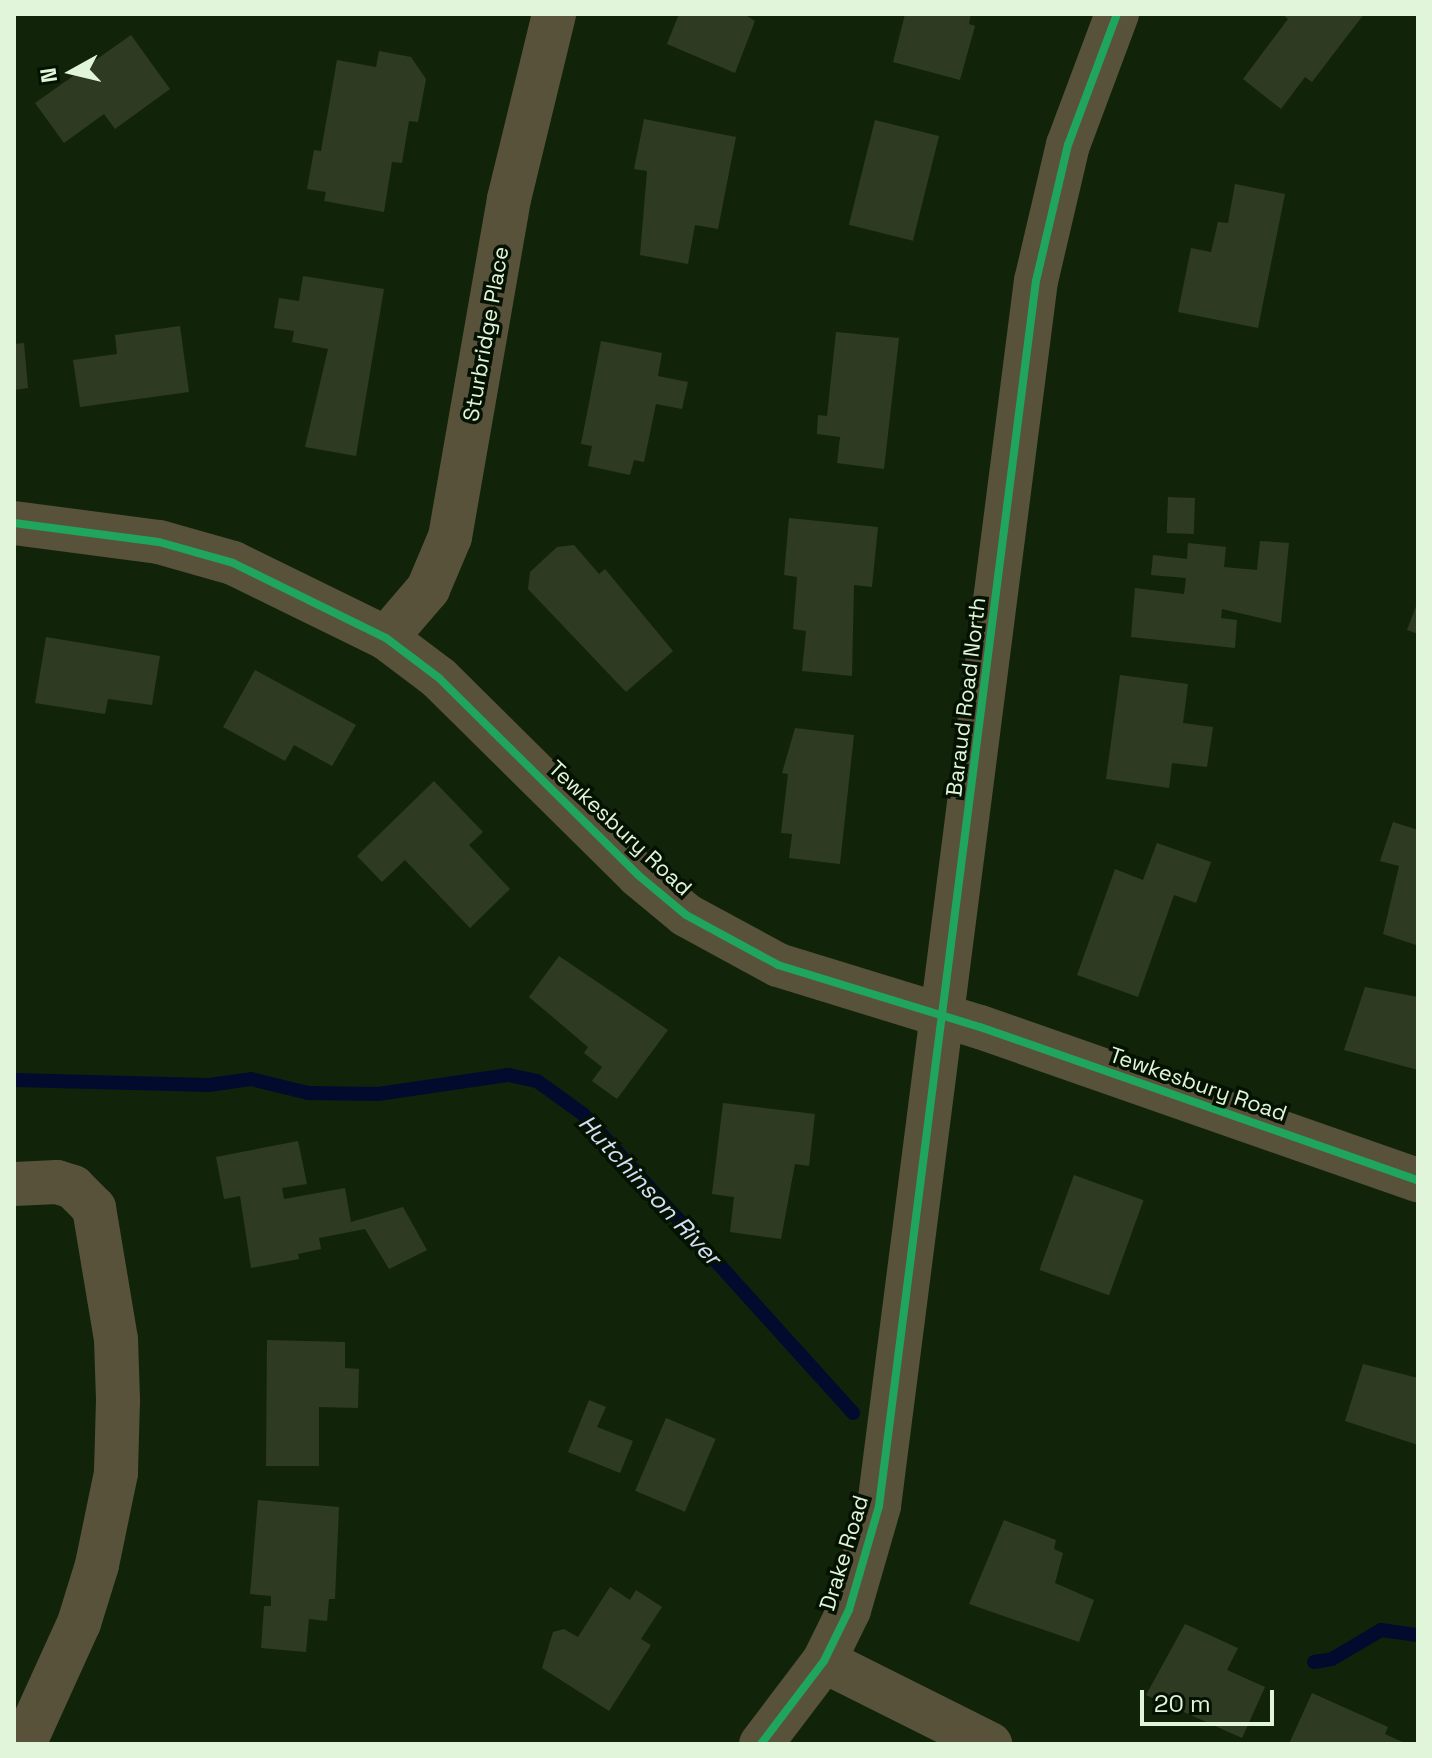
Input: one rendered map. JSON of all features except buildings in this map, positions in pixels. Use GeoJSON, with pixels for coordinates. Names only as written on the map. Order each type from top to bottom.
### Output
{"type":"FeatureCollection","features":[{"type":"Feature","properties":{"kind":"street","name":"Sturbridge Place"},"geometry":{"type":"LineString","coordinates":[[386,638],[428,589],[450,537],[509,199],[554,14]]}},
{"type":"Feature","properties":{"kind":"street","name":"Baraud Road North"},"geometry":{"type":"LineString","coordinates":[[896,1396],[1036,281],[1068,145],[1117,14]]}},
{"type":"Feature","properties":{"kind":"street","name":"Tewkesbury Road"},"geometry":{"type":"LineString","coordinates":[[14,523],[159,542],[233,563],[386,638],[439,678],[686,915],[778,965],[945,1016],[1418,1180]]}},
{"type":"Feature","properties":{"kind":"street"},"geometry":{"type":"LineString","coordinates":[[14,1184],[57,1182],[73,1187],[94,1208],[116,1339],[118,1400],[116,1473],[97,1565],[79,1623],[24,1744]]}},
{"type":"Feature","properties":{"kind":"street","name":"Drake Road"},"geometry":{"type":"LineString","coordinates":[[761,1744],[824,1661],[849,1610],[879,1506],[896,1396]]}},
{"type":"Feature","properties":{"kind":"street"},"geometry":{"type":"LineString","coordinates":[[824,1661],[990,1744]]}},
{"type":"Feature","properties":{"kind":"waterway","name":"Hutchinson River"},"geometry":{"type":"LineString","coordinates":[[14,1080],[209,1085],[251,1079],[308,1093],[378,1094],[509,1075],[537,1081],[583,1114],[853,1413]]}},
{"type":"Feature","properties":{"kind":"waterway","name":"Hutchinson River"},"geometry":{"type":"LineString","coordinates":[[1314,1662],[1332,1659],[1381,1630],[1418,1635]]}},
{"type":"Feature","properties":{"kind":"cycle path"},"geometry":{"type":"LineString","coordinates":[[761,1744],[824,1661],[849,1610],[879,1506],[1036,281],[1068,145],[1117,14]]}},
{"type":"Feature","properties":{"kind":"cycle path"},"geometry":{"type":"LineString","coordinates":[[14,523],[159,542],[233,563],[386,638],[439,678],[638,875],[686,915],[778,965],[980,1027],[1418,1180]]}}]}
